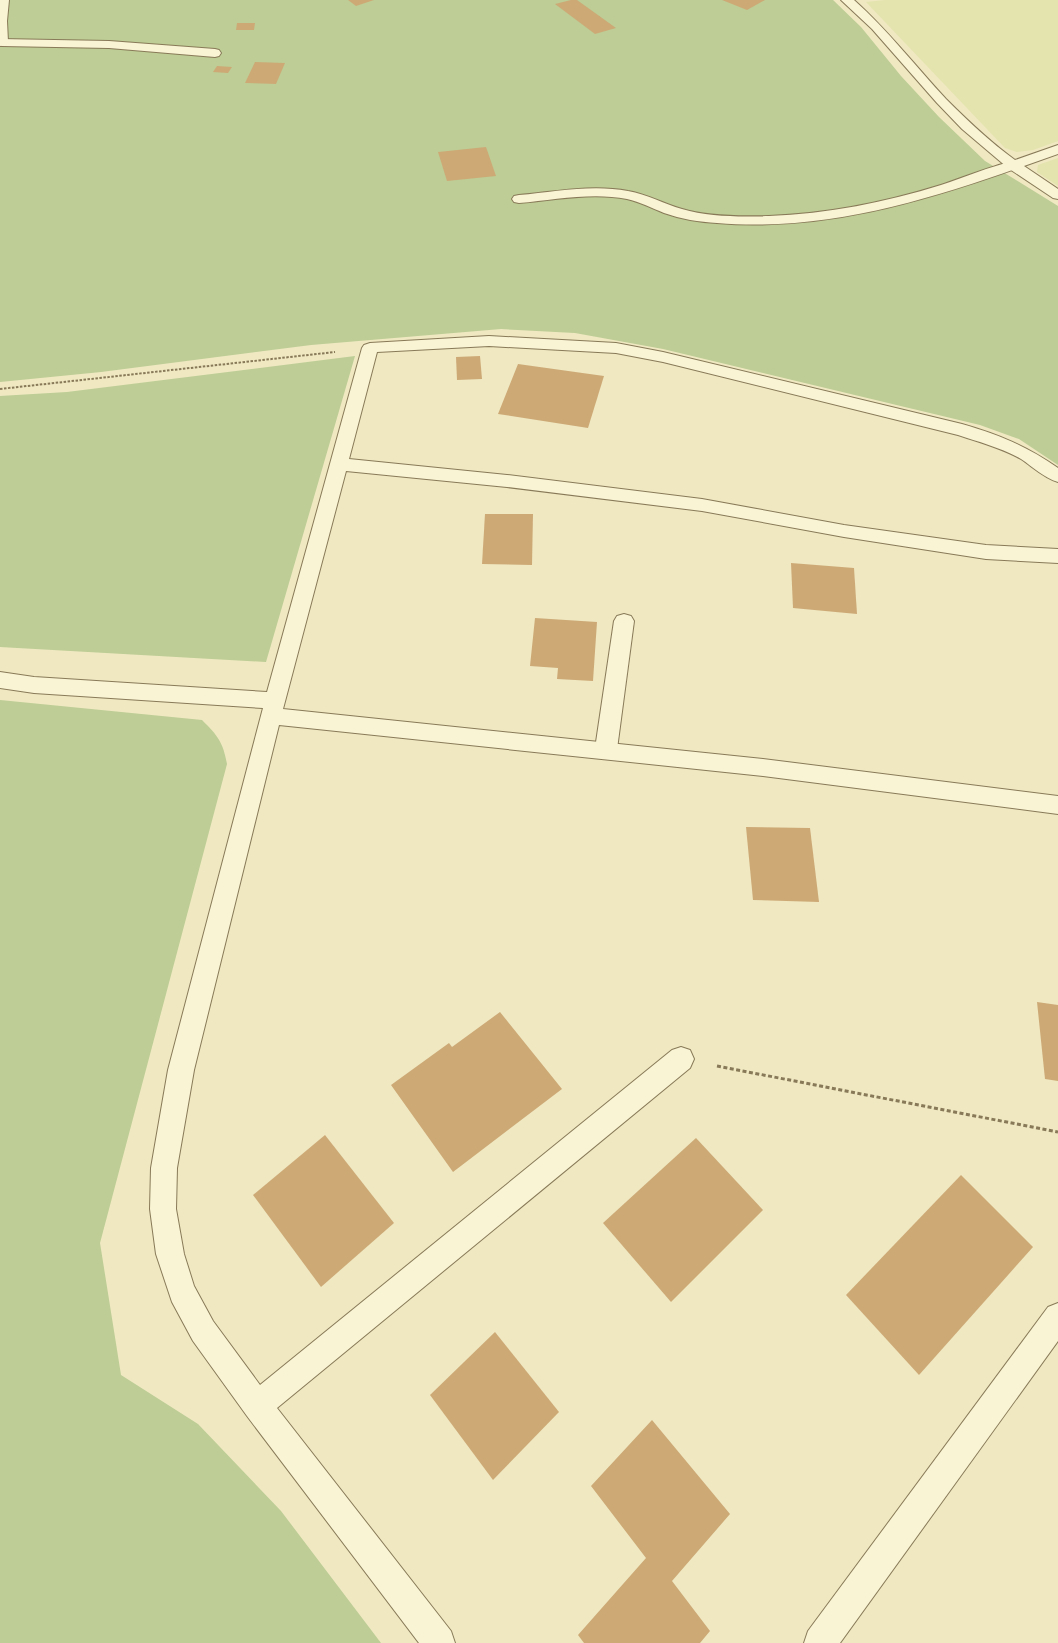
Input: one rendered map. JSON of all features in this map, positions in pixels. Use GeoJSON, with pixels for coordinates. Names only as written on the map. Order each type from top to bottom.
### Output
{"type":"FeatureCollection","features":[{"type":"Feature","properties":{"kind":"street"},"geometry":{"type":"LineString","coordinates":[[3,0],[1,42],[96,43],[215,53]]}},
{"type":"Feature","properties":{"kind":"street"},"geometry":{"type":"LineString","coordinates":[[847,0],[883,34],[956,116],[976,136],[1013,165],[1058,195]]}},
{"type":"Feature","properties":{"kind":"street"},"geometry":{"type":"LineString","coordinates":[[519,200],[608,193],[628,195],[672,211],[703,217],[734,220],[777,220],[817,217],[891,204],[930,194],[1058,149]]}},
{"type":"Feature","properties":{"kind":"street"},"geometry":{"type":"LineString","coordinates":[[439,1643],[257,1406],[203,1331],[182,1292],[170,1254],[163,1202],[164,1168],[181,1070],[273,708],[370,348],[489,341],[616,348],[671,359],[962,430],[1002,443],[1027,455],[1058,476]]}},
{"type":"Feature","properties":{"kind":"street"},"geometry":{"type":"LineString","coordinates":[[339,464],[507,481],[663,500],[986,552],[1058,556]]}},
{"type":"Feature","properties":{"kind":"street"},"geometry":{"type":"LineString","coordinates":[[606,749],[624,622]]}},
{"type":"Feature","properties":{"kind":"street"},"geometry":{"type":"LineString","coordinates":[[0,680],[34,685],[273,708],[966,792],[1058,805]]}},
{"type":"Feature","properties":{"kind":"street"},"geometry":{"type":"LineString","coordinates":[[257,1406],[681,1059]]}},
{"type":"Feature","properties":{"kind":"street"},"geometry":{"type":"LineString","coordinates":[[820,1643],[1058,1317]]}},
{"type":"Feature","properties":{"kind":"path"},"geometry":{"type":"LineString","coordinates":[[0,389],[370,348]]}},
{"type":"Feature","properties":{"kind":"path"},"geometry":{"type":"LineString","coordinates":[[681,1059],[1058,1132]]}},
{"type":"Feature","properties":{"kind":"green space"},"geometry":{"type":"Polygon","coordinates":[[[0,0],[833,0],[861,27],[901,76],[939,117],[985,161],[1058,206],[1058,465],[1019,439],[980,425],[663,349],[575,333],[501,329],[311,345],[101,372],[0,382],[0,0]]]}},
{"type":"Feature","properties":{"kind":"green space"},"geometry":{"type":"Polygon","coordinates":[[[885,0],[1058,0],[1058,141],[1033,150],[1017,152],[1005,148],[866,2],[885,0]]]}},
{"type":"Feature","properties":{"kind":"green space"},"geometry":{"type":"Polygon","coordinates":[[[1058,158],[1058,186],[1037,172],[1038,165],[1058,158]]]}},
{"type":"Feature","properties":{"kind":"green space"},"geometry":{"type":"Polygon","coordinates":[[[355,356],[266,662],[0,647],[0,396],[67,392],[355,356]]]}},
{"type":"Feature","properties":{"kind":"green space"},"geometry":{"type":"Polygon","coordinates":[[[0,700],[202,720],[216,735],[222,745],[227,764],[100,1243],[121,1375],[198,1424],[281,1511],[381,1643],[0,1643],[0,700]]]}},
{"type":"Feature","properties":{"kind":"building"},"geometry":{"type":"Polygon","coordinates":[[[348,0],[374,0],[356,6],[348,0]]]}},
{"type":"Feature","properties":{"kind":"building"},"geometry":{"type":"Polygon","coordinates":[[[577,0],[616,28],[595,34],[555,4],[577,0]]]}},
{"type":"Feature","properties":{"kind":"building"},"geometry":{"type":"Polygon","coordinates":[[[722,0],[765,0],[747,10],[722,0]]]}},
{"type":"Feature","properties":{"kind":"building"},"geometry":{"type":"Polygon","coordinates":[[[237,23],[255,23],[254,30],[236,30],[237,23]]]}},
{"type":"Feature","properties":{"kind":"building"},"geometry":{"type":"Polygon","coordinates":[[[255,62],[285,63],[276,84],[245,83],[255,62]]]}},
{"type":"Feature","properties":{"kind":"building"},"geometry":{"type":"Polygon","coordinates":[[[217,66],[232,67],[228,73],[213,72],[217,66]]]}},
{"type":"Feature","properties":{"kind":"building"},"geometry":{"type":"Polygon","coordinates":[[[486,147],[496,176],[447,181],[438,152],[486,147]]]}},
{"type":"Feature","properties":{"kind":"building"},"geometry":{"type":"Polygon","coordinates":[[[480,356],[482,379],[457,380],[456,357],[480,356]]]}},
{"type":"Feature","properties":{"kind":"building"},"geometry":{"type":"Polygon","coordinates":[[[518,364],[604,376],[588,428],[498,414],[518,364]]]}},
{"type":"Feature","properties":{"kind":"building"},"geometry":{"type":"Polygon","coordinates":[[[485,514],[533,514],[532,565],[482,564],[485,514]]]}},
{"type":"Feature","properties":{"kind":"building"},"geometry":{"type":"Polygon","coordinates":[[[791,563],[854,568],[857,614],[793,608],[791,563]]]}},
{"type":"Feature","properties":{"kind":"building"},"geometry":{"type":"Polygon","coordinates":[[[535,618],[597,622],[593,681],[557,679],[558,668],[530,666],[535,618]]]}},
{"type":"Feature","properties":{"kind":"building"},"geometry":{"type":"Polygon","coordinates":[[[746,827],[810,828],[819,902],[753,900],[746,827]]]}},
{"type":"Feature","properties":{"kind":"building"},"geometry":{"type":"Polygon","coordinates":[[[1037,1002],[1058,1005],[1058,1081],[1045,1079],[1037,1002]]]}},
{"type":"Feature","properties":{"kind":"building"},"geometry":{"type":"Polygon","coordinates":[[[500,1012],[562,1089],[453,1172],[391,1085],[449,1043],[452,1047],[500,1012]]]}},
{"type":"Feature","properties":{"kind":"building"},"geometry":{"type":"Polygon","coordinates":[[[325,1135],[394,1223],[321,1287],[253,1195],[325,1135]]]}},
{"type":"Feature","properties":{"kind":"building"},"geometry":{"type":"Polygon","coordinates":[[[696,1138],[763,1210],[671,1302],[603,1223],[696,1138]]]}},
{"type":"Feature","properties":{"kind":"building"},"geometry":{"type":"Polygon","coordinates":[[[961,1175],[1033,1247],[919,1375],[846,1295],[961,1175]]]}},
{"type":"Feature","properties":{"kind":"building"},"geometry":{"type":"Polygon","coordinates":[[[495,1332],[559,1412],[493,1480],[430,1395],[495,1332]]]}},
{"type":"Feature","properties":{"kind":"building"},"geometry":{"type":"Polygon","coordinates":[[[652,1420],[730,1514],[672,1581],[710,1631],[700,1643],[584,1643],[578,1635],[646,1558],[591,1486],[652,1420]]]}}]}
